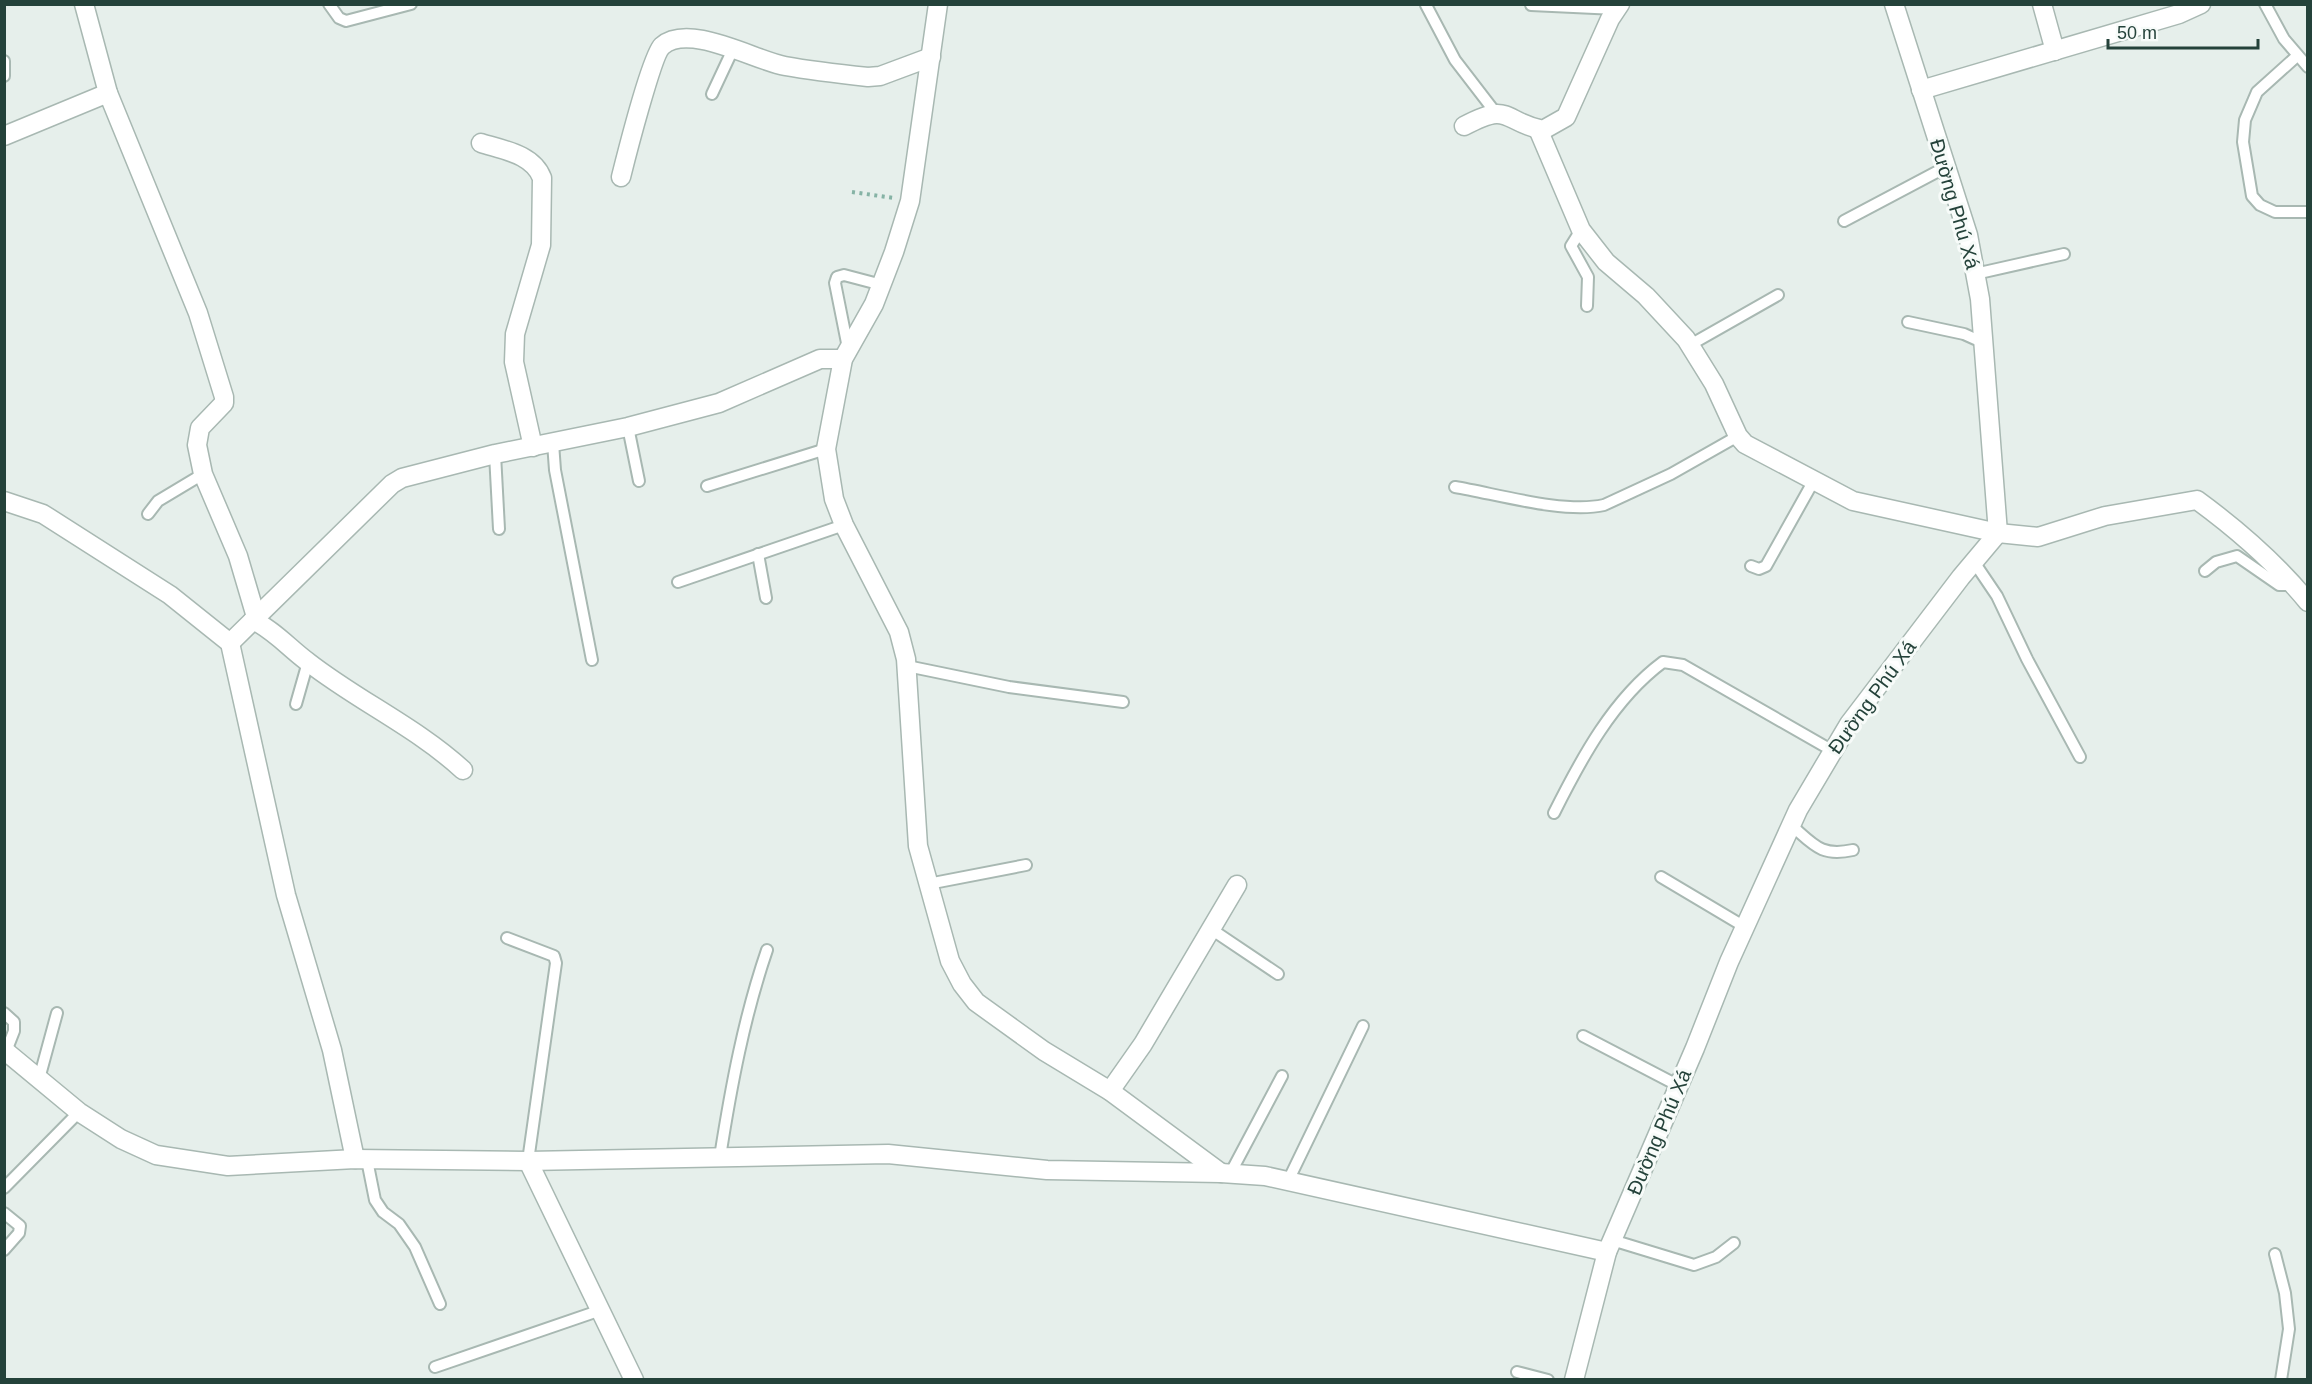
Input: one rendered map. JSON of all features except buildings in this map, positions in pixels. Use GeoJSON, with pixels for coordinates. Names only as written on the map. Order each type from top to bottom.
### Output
{"type":"FeatureCollection","features":[{"type":"Feature","properties":{"kind":"street"},"geometry":{"type":"LineString","coordinates":[[84,4],[108,93],[198,313],[224,397],[224,403],[200,428],[197,445],[203,474],[238,556],[255,618],[270,628],[308,662],[436,745],[463,770]]}},
{"type":"Feature","properties":{"kind":"street"},"geometry":{"type":"LineString","coordinates":[[938,4],[910,201],[882,285],[846,353],[826,449],[834,499],[844,525],[899,632],[907,666],[918,846],[950,961],[962,984],[976,1002],[1044,1051],[1110,1091],[1226,1173]]}},
{"type":"Feature","properties":{"kind":"street","name":"Đường Phú Xá"},"geometry":{"type":"LineString","coordinates":[[1574,1380],[1610,1246],[1745,927],[1791,825],[1849,724],[1998,533],[1984,343],[1976,274],[1968,234],[1894,4]]}},
{"type":"Feature","properties":{"kind":"street"},"geometry":{"type":"LineString","coordinates":[[2042,4],[2055,51]]}},
{"type":"Feature","properties":{"kind":"street"},"geometry":{"type":"LineString","coordinates":[[1921,90],[2179,14],[2201,4]]}},
{"type":"Feature","properties":{"kind":"street"},"geometry":{"type":"LineString","coordinates":[[1464,126],[1495,112],[1538,129],[1549,128],[1566,117],[1618,7]]}},
{"type":"Feature","properties":{"kind":"street"},"geometry":{"type":"LineString","coordinates":[[621,177],[647,83],[661,47],[672,40],[690,38],[734,47],[783,66],[868,77],[880,76],[931,57]]}},
{"type":"Feature","properties":{"kind":"street"},"geometry":{"type":"LineString","coordinates":[[4,136],[108,93]]}},
{"type":"Feature","properties":{"kind":"street"},"geometry":{"type":"LineString","coordinates":[[1538,129],[1581,230],[1606,262],[1646,296],[1690,345],[1714,384],[1738,436],[1745,444],[1853,501],[1998,533],[2038,537],[2105,516],[2197,500],[2245,535],[2307,602]]}},
{"type":"Feature","properties":{"kind":"street"},"geometry":{"type":"LineString","coordinates":[[481,143],[529,159],[539,169],[542,178],[542,245],[515,334],[514,362],[533,447]]}},
{"type":"Feature","properties":{"kind":"street"},"geometry":{"type":"LineString","coordinates":[[230,643],[392,484],[402,478],[495,454],[628,427],[719,403],[820,359],[846,353]]}},
{"type":"Feature","properties":{"kind":"street"},"geometry":{"type":"LineString","coordinates":[[4,501],[43,514],[170,595],[230,643],[286,896],[332,1050],[361,1159]]}},
{"type":"Feature","properties":{"kind":"street"},"geometry":{"type":"LineString","coordinates":[[1110,1091],[1143,1044],[1237,885]]}},
{"type":"Feature","properties":{"kind":"street"},"geometry":{"type":"LineString","coordinates":[[5,1052],[79,1112],[121,1139],[156,1155],[228,1166],[361,1159],[528,1161],[888,1154],[1047,1170],[1226,1173],[1288,1181],[1610,1246]]}},
{"type":"Feature","properties":{"kind":"street"},"geometry":{"type":"LineString","coordinates":[[528,1161],[634,1380]]}},
{"type":"Feature","properties":{"kind":"lane"},"geometry":{"type":"LineString","coordinates":[[329,4],[339,18],[346,21],[411,4]]}},
{"type":"Feature","properties":{"kind":"lane"},"geometry":{"type":"LineString","coordinates":[[2265,4],[2297,56],[2307,67]]}},
{"type":"Feature","properties":{"kind":"lane"},"geometry":{"type":"LineString","coordinates":[[1426,5],[1455,60],[1495,112]]}},
{"type":"Feature","properties":{"kind":"lane"},"geometry":{"type":"LineString","coordinates":[[1531,5],[1618,7]]}},
{"type":"Feature","properties":{"kind":"lane"},"geometry":{"type":"LineString","coordinates":[[712,94],[734,47]]}},
{"type":"Feature","properties":{"kind":"lane"},"geometry":{"type":"LineString","coordinates":[[2297,56],[2257,92],[2245,120],[2243,142],[2252,196],[2260,206],[2275,212],[2307,212]]}},
{"type":"Feature","properties":{"kind":"lane"},"geometry":{"type":"LineString","coordinates":[[4,61],[4,76]]}},
{"type":"Feature","properties":{"kind":"lane"},"geometry":{"type":"LineString","coordinates":[[1844,222],[1946,167]]}},
{"type":"Feature","properties":{"kind":"lane"},"geometry":{"type":"LineString","coordinates":[[1581,230],[1571,246],[1588,278],[1587,306]]}},
{"type":"Feature","properties":{"kind":"lane"},"geometry":{"type":"LineString","coordinates":[[1976,274],[2064,254]]}},
{"type":"Feature","properties":{"kind":"lane"},"geometry":{"type":"LineString","coordinates":[[846,353],[835,283],[837,277],[844,275],[882,285]]}},
{"type":"Feature","properties":{"kind":"lane"},"geometry":{"type":"LineString","coordinates":[[1690,345],[1778,295]]}},
{"type":"Feature","properties":{"kind":"lane"},"geometry":{"type":"LineString","coordinates":[[1908,322],[1964,334],[1984,343]]}},
{"type":"Feature","properties":{"kind":"lane"},"geometry":{"type":"LineString","coordinates":[[628,427],[639,481]]}},
{"type":"Feature","properties":{"kind":"lane"},"geometry":{"type":"LineString","coordinates":[[1455,487],[1561,506],[1593,508],[1671,474],[1738,436]]}},
{"type":"Feature","properties":{"kind":"lane"},"geometry":{"type":"LineString","coordinates":[[553,443],[555,470],[592,660]]}},
{"type":"Feature","properties":{"kind":"lane"},"geometry":{"type":"LineString","coordinates":[[707,486],[826,449]]}},
{"type":"Feature","properties":{"kind":"lane"},"geometry":{"type":"LineString","coordinates":[[495,454],[499,529]]}},
{"type":"Feature","properties":{"kind":"lane"},"geometry":{"type":"LineString","coordinates":[[148,514],[158,501],[203,474]]}},
{"type":"Feature","properties":{"kind":"lane"},"geometry":{"type":"LineString","coordinates":[[1751,566],[1759,569],[1766,566],[1814,482]]}},
{"type":"Feature","properties":{"kind":"lane"},"geometry":{"type":"LineString","coordinates":[[678,582],[844,525]]}},
{"type":"Feature","properties":{"kind":"lane"},"geometry":{"type":"LineString","coordinates":[[758,554],[766,598]]}},
{"type":"Feature","properties":{"kind":"lane"},"geometry":{"type":"LineString","coordinates":[[2205,571],[2216,562],[2237,556],[2279,585],[2293,585]]}},
{"type":"Feature","properties":{"kind":"lane"},"geometry":{"type":"LineString","coordinates":[[1974,562],[1997,596],[2027,659],[2080,757]]}},
{"type":"Feature","properties":{"kind":"lane"},"geometry":{"type":"LineString","coordinates":[[296,704],[308,662]]}},
{"type":"Feature","properties":{"kind":"lane"},"geometry":{"type":"LineString","coordinates":[[1554,813],[1578,765],[1605,724],[1650,672],[1664,662],[1683,665],[1833,751]]}},
{"type":"Feature","properties":{"kind":"lane"},"geometry":{"type":"LineString","coordinates":[[907,666],[1019,689],[1123,702]]}},
{"type":"Feature","properties":{"kind":"lane"},"geometry":{"type":"LineString","coordinates":[[1791,825],[1821,851],[1835,854],[1853,850]]}},
{"type":"Feature","properties":{"kind":"lane"},"geometry":{"type":"LineString","coordinates":[[928,884],[1026,865]]}},
{"type":"Feature","properties":{"kind":"lane"},"geometry":{"type":"LineString","coordinates":[[1661,877],[1745,927]]}},
{"type":"Feature","properties":{"kind":"lane"},"geometry":{"type":"LineString","coordinates":[[1211,929],[1278,974]]}},
{"type":"Feature","properties":{"kind":"lane"},"geometry":{"type":"LineString","coordinates":[[507,938],[547,951],[554,956],[556,963],[528,1161]]}},
{"type":"Feature","properties":{"kind":"lane"},"geometry":{"type":"LineString","coordinates":[[720,1157],[732,1081],[755,986],[767,950]]}},
{"type":"Feature","properties":{"kind":"lane"},"geometry":{"type":"LineString","coordinates":[[4,1013],[14,1022],[5,1052]]}},
{"type":"Feature","properties":{"kind":"lane"},"geometry":{"type":"LineString","coordinates":[[39,1079],[57,1013]]}},
{"type":"Feature","properties":{"kind":"lane"},"geometry":{"type":"LineString","coordinates":[[1288,1181],[1363,1026]]}},
{"type":"Feature","properties":{"kind":"lane"},"geometry":{"type":"LineString","coordinates":[[1583,1036],[1679,1086]]}},
{"type":"Feature","properties":{"kind":"lane"},"geometry":{"type":"LineString","coordinates":[[1226,1173],[1282,1076]]}},
{"type":"Feature","properties":{"kind":"lane"},"geometry":{"type":"LineString","coordinates":[[4,1188],[79,1112]]}},
{"type":"Feature","properties":{"kind":"lane"},"geometry":{"type":"LineString","coordinates":[[361,1159],[375,1200],[383,1212],[399,1224],[415,1247],[440,1304]]}},
{"type":"Feature","properties":{"kind":"lane"},"geometry":{"type":"LineString","coordinates":[[4,1213],[20,1226],[20,1233],[4,1250]]}},
{"type":"Feature","properties":{"kind":"lane"},"geometry":{"type":"LineString","coordinates":[[1610,1246],[1694,1265],[1716,1257],[1734,1243]]}},
{"type":"Feature","properties":{"kind":"lane"},"geometry":{"type":"LineString","coordinates":[[2275,1254],[2285,1293],[2289,1329],[2281,1380]]}},
{"type":"Feature","properties":{"kind":"lane"},"geometry":{"type":"LineString","coordinates":[[435,1367],[601,1310]]}},
{"type":"Feature","properties":{"kind":"lane"},"geometry":{"type":"LineString","coordinates":[[1517,1372],[1548,1380]]}},
{"type":"Feature","properties":{"kind":"path"},"geometry":{"type":"LineString","coordinates":[[852,192],[910,201]]}}]}
